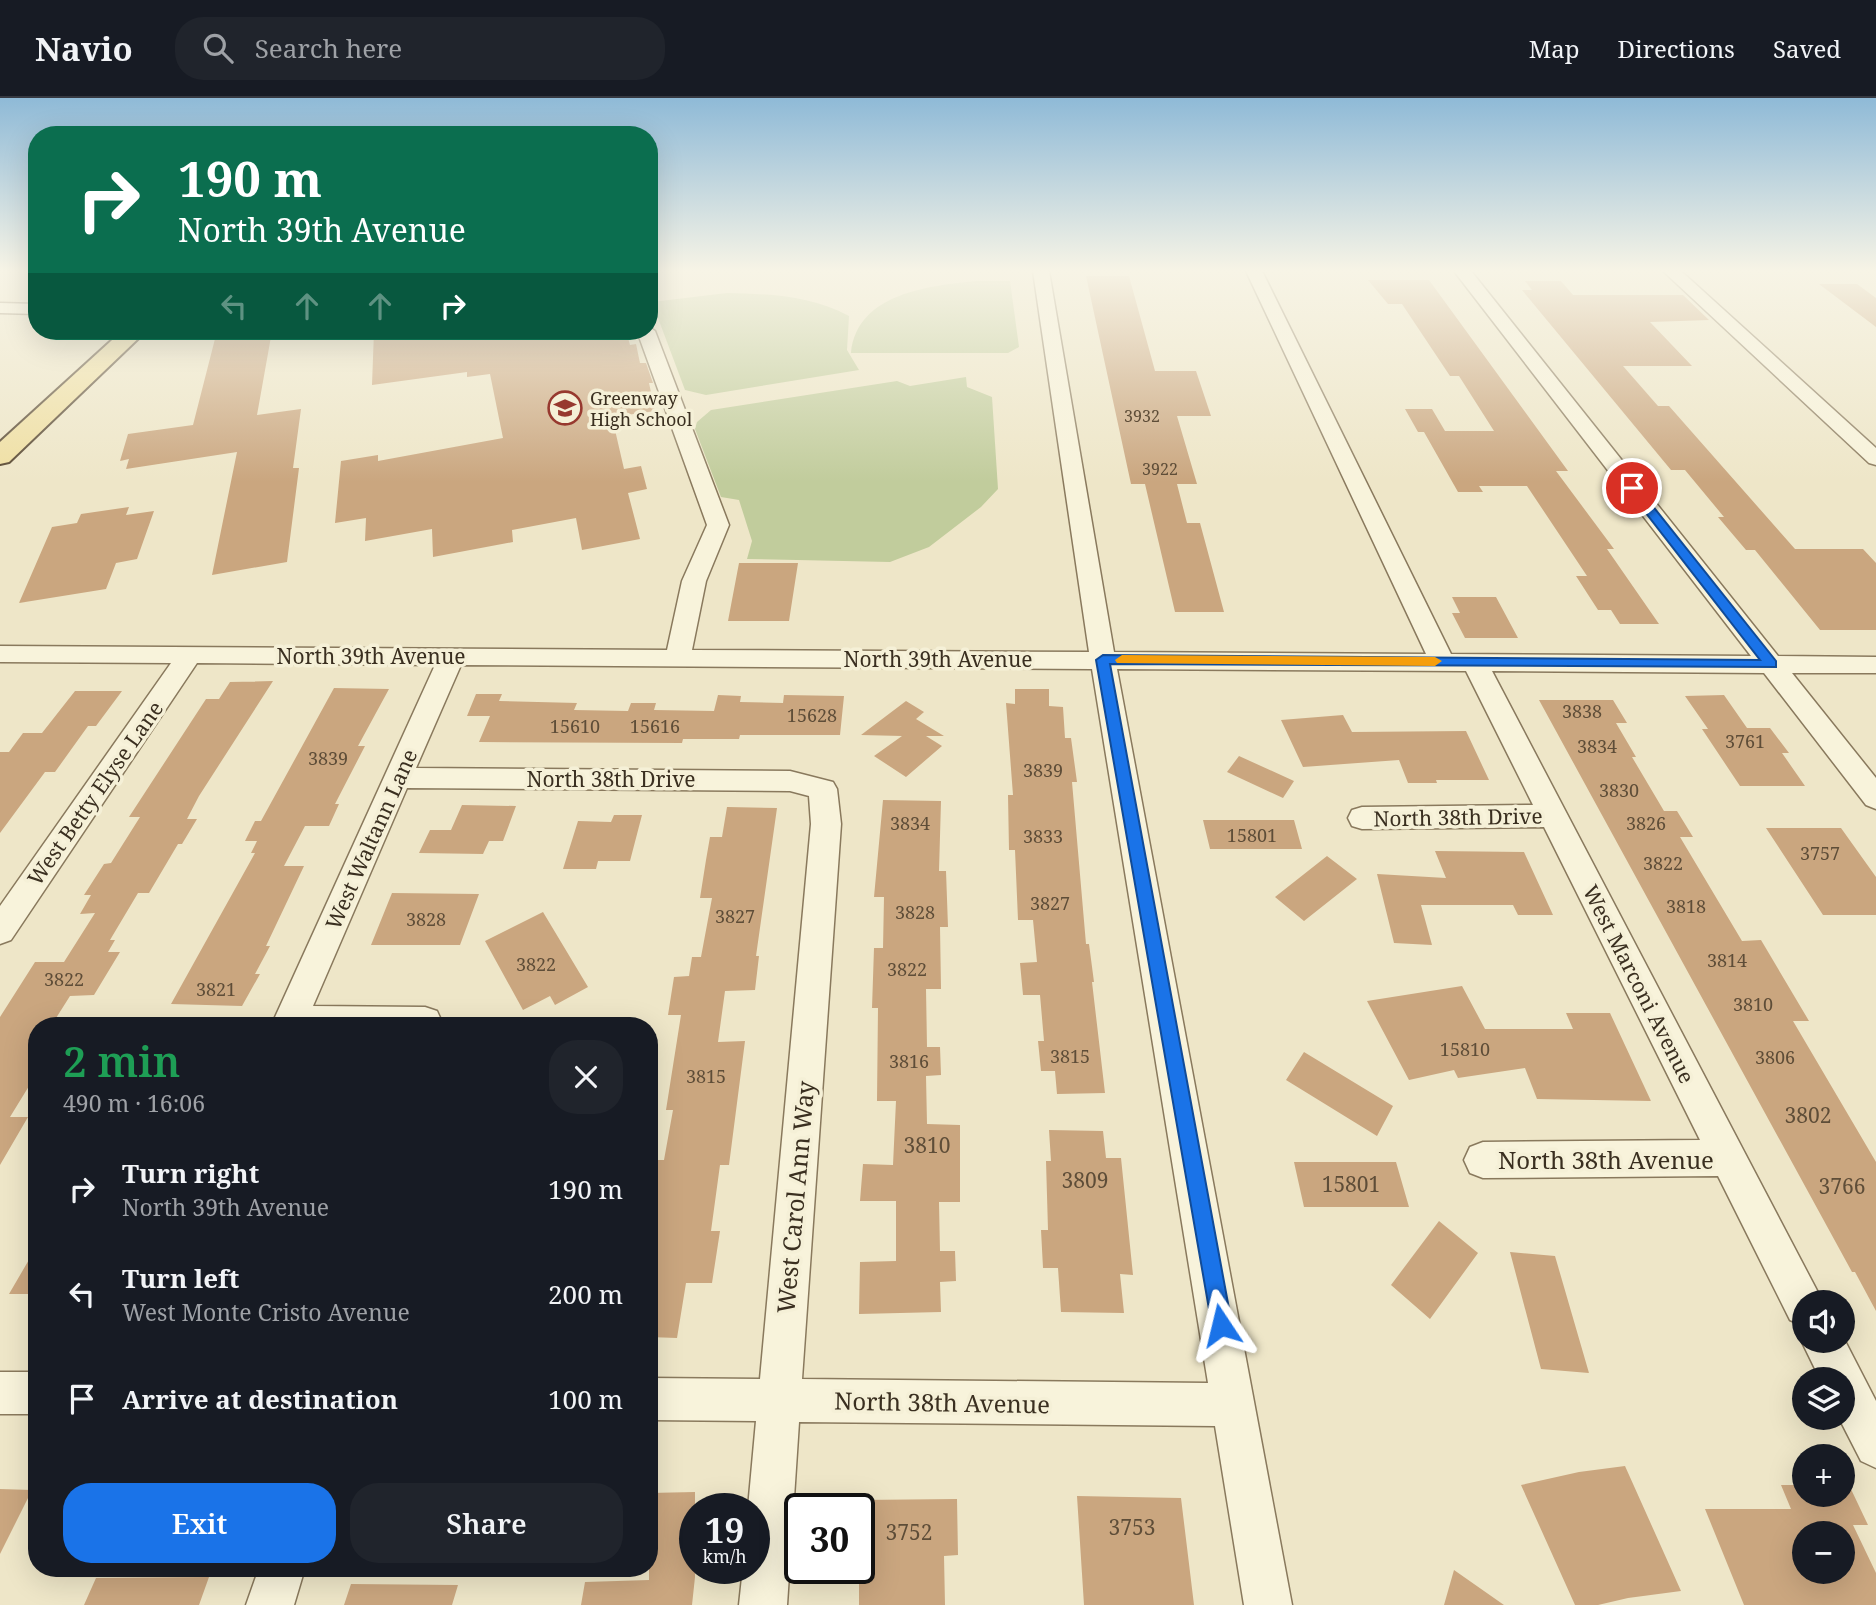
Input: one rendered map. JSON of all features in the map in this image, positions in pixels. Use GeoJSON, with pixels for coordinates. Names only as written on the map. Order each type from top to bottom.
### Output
{"type":"FeatureCollection","features":[{"type":"Feature","properties":{"kind":"main road"},"geometry":{"type":"LineString","coordinates":[[0,456],[124,341]]}},
{"type":"Feature","properties":{"kind":"street"},"geometry":{"type":"LineString","coordinates":[[650,341],[718,525],[694,581],[678,658]]}},
{"type":"Feature","properties":{"kind":"street"},"geometry":{"type":"LineString","coordinates":[[1052,341],[1103,660],[1268,1605]]}},
{"type":"Feature","properties":{"kind":"street","name":"West Marconi Avenue"},"geometry":{"type":"LineString","coordinates":[[1291,341],[1458,661],[1553,816],[1796,1290]]}},
{"type":"Feature","properties":{"kind":"street"},"geometry":{"type":"LineString","coordinates":[[1517,341],[1876,798]]}},
{"type":"Feature","properties":{"kind":"street"},"geometry":{"type":"LineString","coordinates":[[1748,341],[1876,459]]}},
{"type":"Feature","properties":{"kind":"street","name":"North 39th Avenue"},"geometry":{"type":"LineString","coordinates":[[0,654],[1876,664]]}},
{"type":"Feature","properties":{"kind":"street","name":"West Betty Elyse Lane"},"geometry":{"type":"LineString","coordinates":[[0,931],[190,655]]}},
{"type":"Feature","properties":{"kind":"street","name":"West Waltann Lane"},"geometry":{"type":"LineString","coordinates":[[292,1017],[453,656]]}},
{"type":"Feature","properties":{"kind":"street","name":"North 38th Drive"},"geometry":{"type":"LineString","coordinates":[[398,778],[790,780],[824,789]]}},
{"type":"Feature","properties":{"kind":"street","name":"West Carol Ann Way"},"geometry":{"type":"LineString","coordinates":[[763,1605],[826,824],[824,789]]}},
{"type":"Feature","properties":{"kind":"street","name":"North 38th Drive"},"geometry":{"type":"LineString","coordinates":[[1362,818],[1553,816]]}},
{"type":"Feature","properties":{"kind":"street","name":"North 38th Avenue"},"geometry":{"type":"LineString","coordinates":[[1483,1160],[1729,1158]]}},
{"type":"Feature","properties":{"kind":"street"},"geometry":{"type":"LineString","coordinates":[[0,1393],[28,1393]]}},
{"type":"Feature","properties":{"kind":"street","name":"North 38th Avenue"},"geometry":{"type":"LineString","coordinates":[[658,1399],[1235,1405]]}},
{"type":"Feature","properties":{"kind":"street"},"geometry":{"type":"LineString","coordinates":[[1855,1405],[1876,1446]]}},
{"type":"Feature","properties":{"kind":"street"},"geometry":{"type":"LineString","coordinates":[[270,1605],[279,1577]]}},
{"type":"Feature","properties":{"kind":"green space"},"geometry":{"type":"Polygon","coordinates":[[[667,341],[848,341],[847,350],[859,370],[706,395],[685,390],[667,341]]]}},
{"type":"Feature","properties":{"kind":"green space"},"geometry":{"type":"Polygon","coordinates":[[[854,341],[1018,341],[1019,347],[1008,353],[851,353],[854,341]]]}},
{"type":"Feature","properties":{"kind":"green space"},"geometry":{"type":"Polygon","coordinates":[[[966,377],[967,387],[992,397],[998,489],[981,507],[929,547],[890,562],[747,559],[752,541],[739,500],[721,497],[695,429],[697,422],[711,410],[897,381],[910,386],[966,377]]]}},
{"type":"Feature","properties":{"kind":"building"},"geometry":{"type":"Polygon","coordinates":[[[214,341],[270,341],[257,415],[301,409],[293,468],[299,468],[287,562],[212,575],[237,452],[126,469],[129,459],[120,461],[128,434],[193,425],[214,341]]]}},
{"type":"Feature","properties":{"kind":"building"},"geometry":{"type":"Polygon","coordinates":[[[374,341],[629,341],[630,345],[636,344],[640,363],[646,363],[653,383],[649,383],[655,411],[612,417],[624,469],[641,466],[647,489],[628,493],[640,539],[582,550],[576,518],[512,530],[513,542],[433,557],[432,529],[365,541],[366,518],[335,523],[341,461],[378,455],[378,461],[503,438],[490,374],[467,377],[467,372],[372,385],[374,341]]]}},
{"type":"Feature","properties":{"kind":"building"},"geometry":{"type":"Polygon","coordinates":[[[1100,341],[1147,341],[1155,371],[1196,371],[1211,416],[1177,416],[1197,484],[1177,484],[1187,523],[1200,523],[1224,612],[1175,612],[1145,484],[1131,484],[1100,341]]]}},
{"type":"Feature","properties":{"kind":"building"},"geometry":{"type":"Polygon","coordinates":[[[1427,341],[1474,341],[1568,471],[1556,471],[1614,549],[1607,549],[1659,624],[1620,624],[1611,610],[1598,610],[1576,576],[1587,576],[1527,486],[1479,486],[1483,492],[1458,492],[1424,432],[1418,432],[1405,409],[1432,409],[1445,431],[1494,431],[1459,376],[1450,376],[1427,341]]]}},
{"type":"Feature","properties":{"kind":"building"},"geometry":{"type":"Polygon","coordinates":[[[1564,341],[1668,341],[1692,366],[1623,366],[1658,406],[1669,406],[1795,549],[1863,549],[1876,563],[1876,630],[1820,630],[1755,550],[1746,550],[1718,517],[1724,517],[1685,470],[1671,470],[1564,341]]]}},
{"type":"Feature","properties":{"kind":"building"},"geometry":{"type":"Polygon","coordinates":[[[129,507],[126,515],[154,511],[137,559],[116,563],[106,589],[19,603],[52,527],[77,523],[81,514],[129,507]]]}},
{"type":"Feature","properties":{"kind":"building"},"geometry":{"type":"Polygon","coordinates":[[[739,563],[798,563],[789,621],[728,621],[739,563]]]}},
{"type":"Feature","properties":{"kind":"building"},"geometry":{"type":"Polygon","coordinates":[[[1452,597],[1496,597],[1518,638],[1465,638],[1452,613],[1460,613],[1452,597]]]}},
{"type":"Feature","properties":{"kind":"building"},"geometry":{"type":"Polygon","coordinates":[[[273,681],[199,796],[187,819],[197,819],[182,844],[178,844],[149,893],[138,893],[110,940],[115,940],[108,952],[120,952],[94,995],[70,996],[57,1017],[28,1017],[28,1088],[10,1117],[28,1117],[0,1165],[0,1017],[35,962],[64,962],[95,913],[80,914],[91,895],[84,895],[104,864],[111,863],[140,817],[129,817],[206,699],[219,699],[230,682],[273,681]]]}},
{"type":"Feature","properties":{"kind":"building"},"geometry":{"type":"Polygon","coordinates":[[[334,688],[389,689],[358,746],[365,746],[335,804],[339,804],[329,826],[305,826],[284,866],[304,866],[266,946],[270,946],[255,974],[260,974],[242,1006],[171,1004],[255,853],[251,853],[257,841],[245,841],[255,821],[261,821],[334,688]]]}},
{"type":"Feature","properties":{"kind":"building"},"geometry":{"type":"Polygon","coordinates":[[[1015,689],[1049,689],[1049,706],[1063,707],[1065,738],[1071,738],[1077,782],[1072,782],[1086,944],[1089,944],[1094,982],[1105,1093],[1057,1094],[1055,1071],[1041,1071],[1038,1041],[1044,1041],[1040,995],[1023,995],[1020,963],[1037,962],[1033,920],[1018,920],[1015,850],[1009,850],[1008,795],[1013,795],[1006,703],[1015,704],[1015,689]]]}},
{"type":"Feature","properties":{"kind":"building"},"geometry":{"type":"Polygon","coordinates":[[[75,691],[122,691],[96,726],[88,726],[55,772],[45,772],[0,833],[0,752],[9,752],[23,733],[42,733],[75,691]]]}},
{"type":"Feature","properties":{"kind":"building"},"geometry":{"type":"Polygon","coordinates":[[[476,694],[502,694],[499,701],[577,703],[574,710],[628,711],[631,703],[656,703],[654,710],[714,711],[718,695],[741,696],[740,702],[783,703],[784,695],[844,696],[840,735],[740,735],[739,739],[683,739],[682,743],[479,742],[490,716],[467,716],[476,694]]]}},
{"type":"Feature","properties":{"kind":"building"},"geometry":{"type":"Polygon","coordinates":[[[1724,695],[1747,728],[1770,728],[1789,753],[1782,753],[1805,786],[1740,786],[1702,729],[1708,729],[1685,696],[1724,695]]]}},
{"type":"Feature","properties":{"kind":"building"},"geometry":{"type":"Polygon","coordinates":[[[1539,700],[1613,700],[1627,723],[1616,723],[1636,757],[1632,757],[1664,811],[1677,811],[1693,837],[1680,837],[1742,941],[1761,940],[1809,1021],[1793,1021],[1876,1162],[1876,1311],[1855,1272],[1852,1272],[1539,700]]]}},
{"type":"Feature","properties":{"kind":"building"},"geometry":{"type":"Polygon","coordinates":[[[906,701],[924,712],[916,719],[944,736],[926,736],[942,746],[906,777],[874,756],[902,736],[861,735],[906,701]]]}},
{"type":"Feature","properties":{"kind":"building"},"geometry":{"type":"Polygon","coordinates":[[[1343,715],[1352,732],[1466,731],[1489,780],[1408,783],[1399,760],[1303,767],[1281,720],[1343,715]]]}},
{"type":"Feature","properties":{"kind":"building"},"geometry":{"type":"Polygon","coordinates":[[[1239,756],[1294,781],[1283,798],[1227,772],[1239,756]]]}},
{"type":"Feature","properties":{"kind":"building"},"geometry":{"type":"Polygon","coordinates":[[[883,800],[941,801],[939,871],[946,871],[948,927],[940,927],[941,989],[926,989],[927,1047],[940,1047],[941,1075],[926,1076],[927,1124],[960,1125],[960,1202],[939,1202],[940,1251],[955,1251],[956,1281],[940,1282],[941,1312],[859,1314],[860,1262],[896,1261],[896,1201],[860,1201],[863,1164],[893,1165],[896,1101],[877,1101],[878,1008],[872,1008],[874,948],[883,948],[884,897],[874,897],[883,800]]]}},
{"type":"Feature","properties":{"kind":"building"},"geometry":{"type":"Polygon","coordinates":[[[462,805],[516,806],[503,841],[489,841],[483,854],[419,853],[430,830],[451,830],[462,805]]]}},
{"type":"Feature","properties":{"kind":"building"},"geometry":{"type":"Polygon","coordinates":[[[727,807],[777,808],[756,956],[759,956],[755,990],[725,991],[718,1042],[745,1041],[729,1165],[720,1165],[711,1231],[720,1231],[712,1283],[686,1283],[677,1338],[658,1337],[658,1160],[664,1160],[673,1110],[666,1110],[681,1015],[668,1015],[674,977],[689,976],[692,957],[701,957],[712,898],[700,898],[710,837],[722,837],[727,807]]]}},
{"type":"Feature","properties":{"kind":"building"},"geometry":{"type":"Polygon","coordinates":[[[614,815],[642,815],[630,861],[598,861],[596,869],[563,869],[578,821],[611,822],[614,815]]]}},
{"type":"Feature","properties":{"kind":"building"},"geometry":{"type":"Polygon","coordinates":[[[1203,820],[1294,820],[1302,849],[1210,849],[1203,820]]]}},
{"type":"Feature","properties":{"kind":"building"},"geometry":{"type":"Polygon","coordinates":[[[1766,828],[1841,828],[1876,877],[1876,915],[1823,915],[1766,828]]]}},
{"type":"Feature","properties":{"kind":"building"},"geometry":{"type":"Polygon","coordinates":[[[1435,851],[1524,852],[1553,915],[1518,915],[1513,905],[1421,905],[1432,945],[1394,943],[1377,874],[1446,878],[1435,851]]]}},
{"type":"Feature","properties":{"kind":"building"},"geometry":{"type":"Polygon","coordinates":[[[1327,856],[1357,879],[1304,921],[1275,897],[1327,856]]]}},
{"type":"Feature","properties":{"kind":"building"},"geometry":{"type":"Polygon","coordinates":[[[392,893],[479,894],[460,945],[371,945],[392,893]]]}},
{"type":"Feature","properties":{"kind":"building"},"geometry":{"type":"Polygon","coordinates":[[[543,912],[588,987],[555,1005],[550,996],[523,1010],[485,941],[543,912]]]}},
{"type":"Feature","properties":{"kind":"building"},"geometry":{"type":"Polygon","coordinates":[[[1462,986],[1485,1029],[1573,1029],[1566,1013],[1610,1013],[1651,1101],[1537,1099],[1525,1068],[1458,1078],[1454,1070],[1409,1080],[1367,1001],[1462,986]]]}},
{"type":"Feature","properties":{"kind":"building"},"geometry":{"type":"Polygon","coordinates":[[[1304,1052],[1393,1106],[1377,1136],[1286,1080],[1304,1052]]]}},
{"type":"Feature","properties":{"kind":"building"},"geometry":{"type":"Polygon","coordinates":[[[1049,1130],[1103,1131],[1106,1158],[1121,1158],[1133,1275],[1120,1274],[1124,1313],[1061,1312],[1058,1268],[1043,1268],[1041,1230],[1048,1230],[1046,1161],[1051,1161],[1049,1130]]]}},
{"type":"Feature","properties":{"kind":"building"},"geometry":{"type":"Polygon","coordinates":[[[1294,1162],[1396,1162],[1409,1207],[1304,1207],[1294,1162]]]}},
{"type":"Feature","properties":{"kind":"building"},"geometry":{"type":"Polygon","coordinates":[[[1439,1221],[1478,1253],[1430,1319],[1391,1285],[1439,1221]]]}},
{"type":"Feature","properties":{"kind":"building"},"geometry":{"type":"Polygon","coordinates":[[[1510,1252],[1555,1256],[1589,1373],[1541,1369],[1510,1252]]]}},
{"type":"Feature","properties":{"kind":"building"},"geometry":{"type":"Polygon","coordinates":[[[28,1261],[28,1294],[9,1294],[28,1261]]]}},
{"type":"Feature","properties":{"kind":"building"},"geometry":{"type":"Polygon","coordinates":[[[1625,1466],[1681,1591],[1598,1605],[1575,1605],[1521,1485],[1579,1472],[1625,1466]]]}},
{"type":"Feature","properties":{"kind":"building"},"geometry":{"type":"Polygon","coordinates":[[[1781,1485],[1792,1485],[1792,1507],[1855,1507],[1855,1498],[1868,1525],[1855,1525],[1855,1521],[1792,1521],[1792,1584],[1855,1584],[1855,1529],[1876,1573],[1876,1605],[1744,1605],[1705,1509],[1791,1509],[1781,1485]]]}},
{"type":"Feature","properties":{"kind":"building"},"geometry":{"type":"Polygon","coordinates":[[[0,1489],[28,1490],[28,1498],[0,1554],[0,1489]]]}},
{"type":"Feature","properties":{"kind":"building"},"geometry":{"type":"Polygon","coordinates":[[[695,1492],[679,1493],[679,1584],[694,1584],[692,1605],[581,1605],[585,1582],[649,1580],[649,1577],[658,1577],[658,1493],[695,1492]]]}},
{"type":"Feature","properties":{"kind":"building"},"geometry":{"type":"Polygon","coordinates":[[[1077,1496],[1181,1498],[1194,1605],[1084,1605],[1077,1496]]]}},
{"type":"Feature","properties":{"kind":"building"},"geometry":{"type":"Polygon","coordinates":[[[957,1499],[958,1555],[944,1556],[945,1605],[859,1605],[859,1584],[875,1584],[875,1500],[957,1499]]]}},
{"type":"Feature","properties":{"kind":"building"},"geometry":{"type":"Polygon","coordinates":[[[1454,1570],[1504,1605],[1444,1605],[1454,1570]]]}},
{"type":"Feature","properties":{"kind":"building"},"geometry":{"type":"Polygon","coordinates":[[[209,1577],[199,1605],[84,1605],[96,1578],[209,1577]]]}},
{"type":"Feature","properties":{"kind":"building"},"geometry":{"type":"Polygon","coordinates":[[[351,1584],[458,1585],[452,1605],[344,1605],[351,1584]]]}},
{"type":"Feature","properties":{"kind":"slow traffic"},"geometry":{"type":"LineString","coordinates":[[1122,660],[1435,661]]}},
{"type":"Feature","properties":{"kind":"place","name":"Greenway High School"},"geometry":{"type":"Point","coordinates":[565,408]}},
{"type":"Feature","properties":{"kind":"route"},"geometry":{"type":"LineString","coordinates":[[1221,1325],[1103,660],[1771,664],[1632,488]]}}]}
